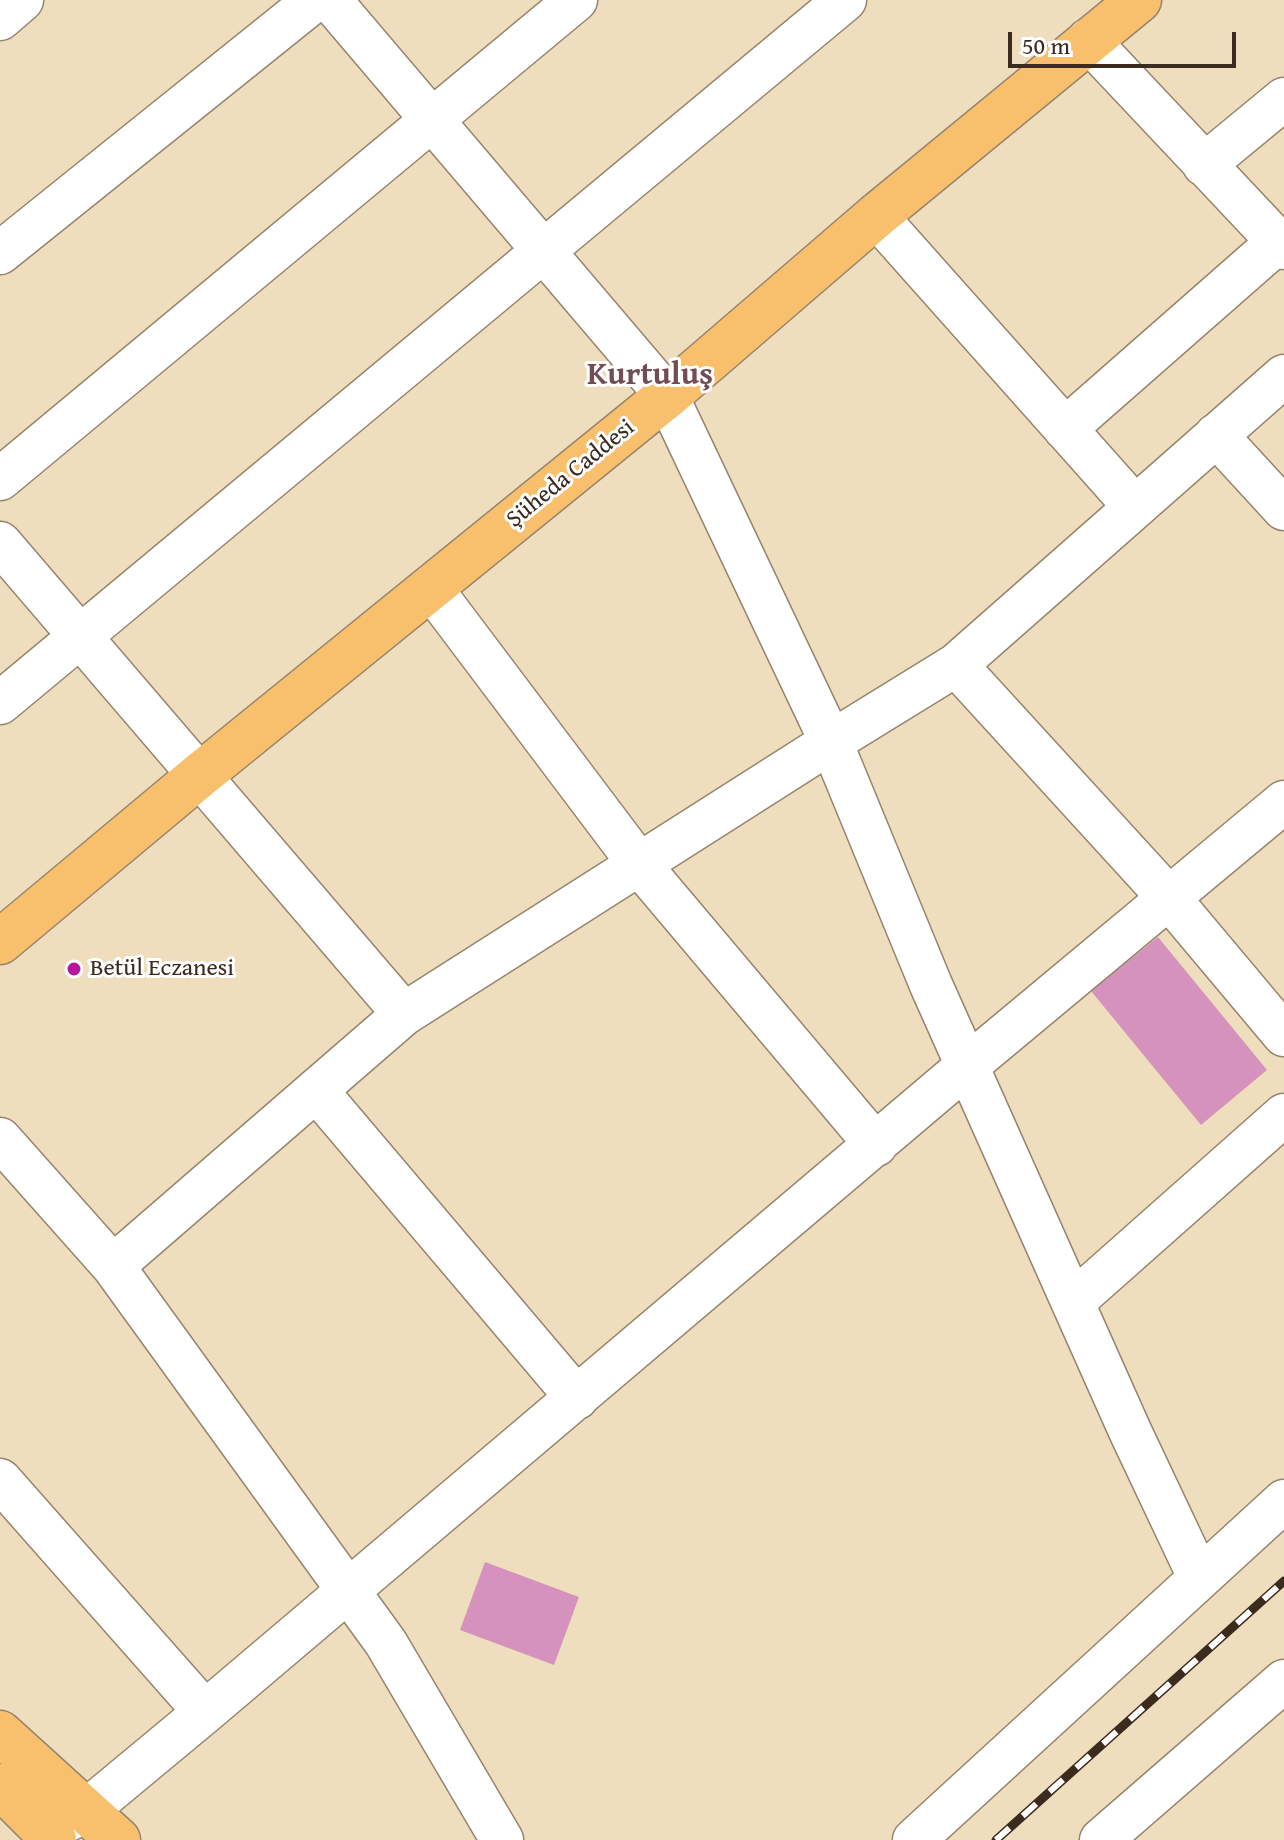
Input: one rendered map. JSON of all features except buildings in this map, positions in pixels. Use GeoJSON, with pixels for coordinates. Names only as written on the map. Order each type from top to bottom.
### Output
{"type":"FeatureCollection","features":[{"type":"Feature","properties":{"kind":"main road","name":"Şüheda Caddesi"},"geometry":{"type":"LineString","coordinates":[[0,942],[200,775],[667,396],[1127,4]]}},
{"type":"Feature","properties":{"kind":"main road"},"geometry":{"type":"LineString","coordinates":[[0,1733],[118,1840]]}},
{"type":"Feature","properties":{"kind":"main road"},"geometry":{"type":"LineString","coordinates":[[0,1786],[46,1837]]}},
{"type":"Feature","properties":{"kind":"street"},"geometry":{"type":"LineString","coordinates":[[0,19],[22,0]]}},
{"type":"Feature","properties":{"kind":"street"},"geometry":{"type":"LineString","coordinates":[[0,253],[315,0]]}},
{"type":"Feature","properties":{"kind":"street"},"geometry":{"type":"LineString","coordinates":[[330,0],[667,396],[831,742],[967,1066],[1199,1577]]}},
{"type":"Feature","properties":{"kind":"street"},"geometry":{"type":"LineString","coordinates":[[0,479],[576,0]]}},
{"type":"Feature","properties":{"kind":"street"},"geometry":{"type":"LineString","coordinates":[[0,703],[845,0]]}},
{"type":"Feature","properties":{"kind":"street"},"geometry":{"type":"LineString","coordinates":[[1065,429],[1281,245],[1088,40]]}},
{"type":"Feature","properties":{"kind":"street"},"geometry":{"type":"LineString","coordinates":[[1204,165],[1284,99]]}},
{"type":"Feature","properties":{"kind":"street"},"geometry":{"type":"LineString","coordinates":[[876,216],[1135,507]]}},
{"type":"Feature","properties":{"kind":"street"},"geometry":{"type":"LineString","coordinates":[[113,1266],[404,1014],[956,665],[1284,376]]}},
{"type":"Feature","properties":{"kind":"street"},"geometry":{"type":"LineString","coordinates":[[1216,435],[1284,509]]}},
{"type":"Feature","properties":{"kind":"street"},"geometry":{"type":"LineString","coordinates":[[0,543],[404,1014]]}},
{"type":"Feature","properties":{"kind":"street"},"geometry":{"type":"LineString","coordinates":[[431,588],[639,864],[876,1145]]}},
{"type":"Feature","properties":{"kind":"street"},"geometry":{"type":"LineString","coordinates":[[956,665],[1169,898],[1284,1035]]}},
{"type":"Feature","properties":{"kind":"street"},"geometry":{"type":"LineString","coordinates":[[46,1837],[87,1810],[205,1712],[967,1066],[1284,802]]}},
{"type":"Feature","properties":{"kind":"street"},"geometry":{"type":"LineString","coordinates":[[316,1090],[577,1398]]}},
{"type":"Feature","properties":{"kind":"street"},"geometry":{"type":"LineString","coordinates":[[1073,1302],[1284,1115]]}},
{"type":"Feature","properties":{"kind":"street"},"geometry":{"type":"LineString","coordinates":[[0,1139],[113,1266],[386,1643],[502,1840]]}},
{"type":"Feature","properties":{"kind":"street"},"geometry":{"type":"LineString","coordinates":[[0,1480],[205,1712]]}},
{"type":"Feature","properties":{"kind":"street"},"geometry":{"type":"LineString","coordinates":[[914,1840],[1284,1501]]}},
{"type":"Feature","properties":{"kind":"street"},"geometry":{"type":"LineString","coordinates":[[1112,1836],[1284,1681]]}},
{"type":"Feature","properties":{"kind":"railway"},"geometry":{"type":"LineString","coordinates":[[996,1840],[1284,1581]]}},
{"type":"Feature","properties":{"kind":"place","name":"Betül Eczanesi"},"geometry":{"type":"Point","coordinates":[74,969]}},
{"type":"Feature","properties":{"kind":"district","name":"Kurtuluş"},"geometry":{"type":"Point","coordinates":[650,376]}}]}
